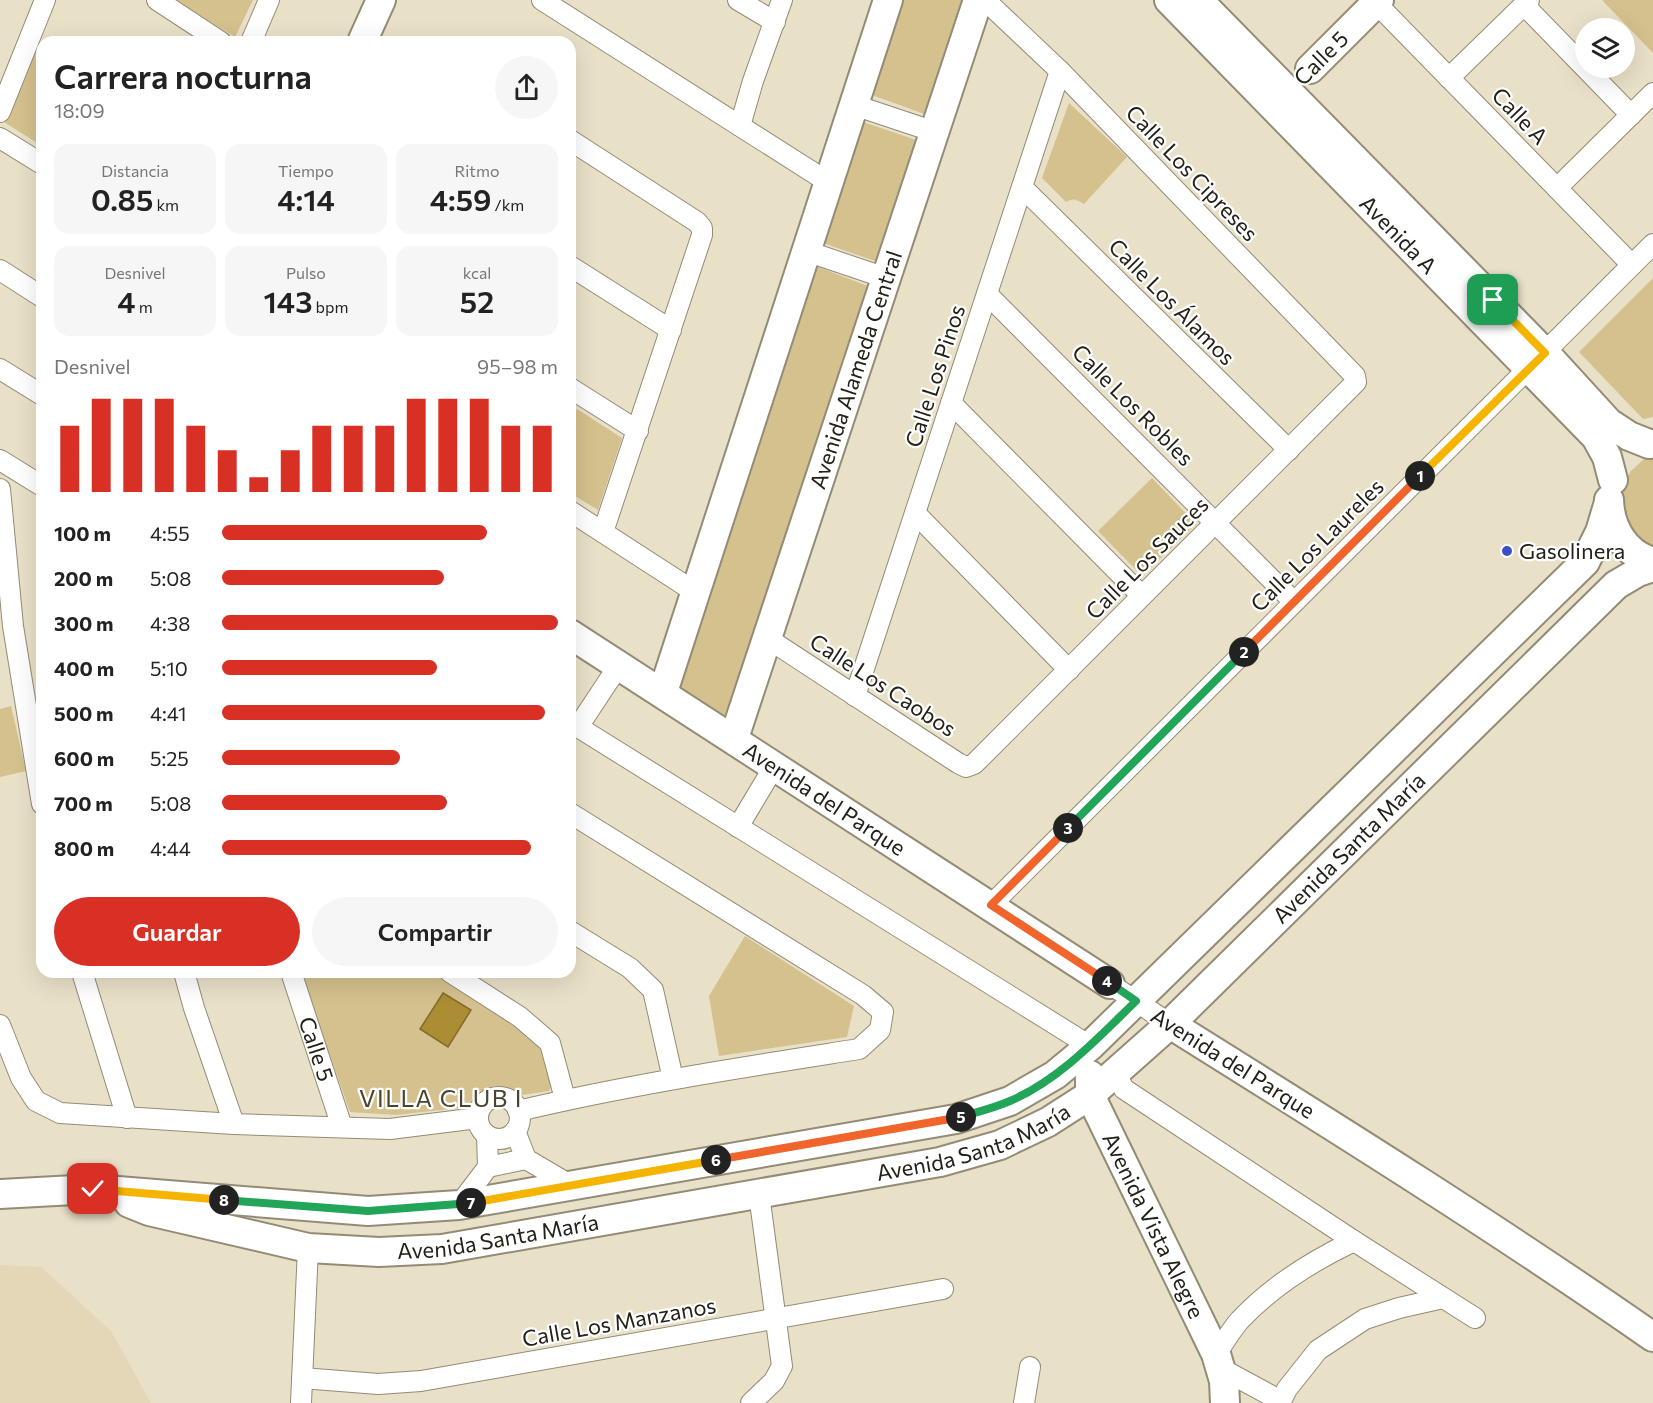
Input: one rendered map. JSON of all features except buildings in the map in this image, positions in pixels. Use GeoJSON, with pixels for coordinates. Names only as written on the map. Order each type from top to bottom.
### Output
{"type":"FeatureCollection","features":[{"type":"Feature","properties":{"kind":"street"},"geometry":{"type":"LineString","coordinates":[[37,36],[45,0]]}},
{"type":"Feature","properties":{"kind":"street"},"geometry":{"type":"LineString","coordinates":[[157,0],[212,36]]}},
{"type":"Feature","properties":{"kind":"street"},"geometry":{"type":"LineString","coordinates":[[254,36],[269,0]]}},
{"type":"Feature","properties":{"kind":"street"},"geometry":{"type":"LineString","coordinates":[[365,36],[381,0]]}},
{"type":"Feature","properties":{"kind":"street"},"geometry":{"type":"LineString","coordinates":[[542,0],[828,182]]}},
{"type":"Feature","properties":{"kind":"street"},"geometry":{"type":"LineString","coordinates":[[738,0],[775,22]]}},
{"type":"Feature","properties":{"kind":"street"},"geometry":{"type":"LineString","coordinates":[[740,126],[753,81],[782,0]]}},
{"type":"Feature","properties":{"kind":"street"},"geometry":{"type":"LineString","coordinates":[[663,692],[888,0]]}},
{"type":"Feature","properties":{"kind":"street","name":"Avenida Alameda Central"},"geometry":{"type":"LineString","coordinates":[[734,738],[978,0]]}},
{"type":"Feature","properties":{"kind":"street","name":"Calle Los Cipreses"},"geometry":{"type":"LineString","coordinates":[[985,0],[1060,71],[1355,375],[1354,385]]}},
{"type":"Feature","properties":{"kind":"street","name":"Avenida A"},"geometry":{"type":"LineString","coordinates":[[1169,0],[1537,360],[1610,423],[1629,436],[1651,443]]}},
{"type":"Feature","properties":{"kind":"street","name":"Avenida A"},"geometry":{"type":"LineString","coordinates":[[1198,0],[1288,90],[1537,360],[1596,437],[1607,457],[1611,491],[1611,520],[1618,536],[1630,549],[1653,562]]}},
{"type":"Feature","properties":{"kind":"street","name":"Calle 5"},"geometry":{"type":"LineString","coordinates":[[1288,90],[1376,1]]}},
{"type":"Feature","properties":{"kind":"street","name":"Calle A"},"geometry":{"type":"LineString","coordinates":[[1376,1],[1632,265]]}},
{"type":"Feature","properties":{"kind":"street"},"geometry":{"type":"LineString","coordinates":[[1449,78],[1526,2],[1631,115]]}},
{"type":"Feature","properties":{"kind":"street"},"geometry":{"type":"LineString","coordinates":[[0,112],[35,44]]}},
{"type":"Feature","properties":{"kind":"street","name":"Calle Los Pinos"},"geometry":{"type":"LineString","coordinates":[[855,696],[1060,71]]}},
{"type":"Feature","properties":{"kind":"street"},"geometry":{"type":"LineString","coordinates":[[1557,188],[1653,93]]}},
{"type":"Feature","properties":{"kind":"street"},"geometry":{"type":"LineString","coordinates":[[854,105],[935,132]]}},
{"type":"Feature","properties":{"kind":"street"},"geometry":{"type":"LineString","coordinates":[[0,138],[36,160]]}},
{"type":"Feature","properties":{"kind":"street"},"geometry":{"type":"LineString","coordinates":[[576,144],[697,222],[702,228],[702,235],[603,532]]}},
{"type":"Feature","properties":{"kind":"street","name":"Calle Los Álamos"},"geometry":{"type":"LineString","coordinates":[[1022,188],[1289,450]]}},
{"type":"Feature","properties":{"kind":"street","name":"Calle Los Laureles"},"geometry":{"type":"LineString","coordinates":[[991,905],[1653,244]]}},
{"type":"Feature","properties":{"kind":"street"},"geometry":{"type":"LineString","coordinates":[[806,251],[886,278]]}},
{"type":"Feature","properties":{"kind":"street"},"geometry":{"type":"LineString","coordinates":[[0,270],[36,293]]}},
{"type":"Feature","properties":{"kind":"street"},"geometry":{"type":"LineString","coordinates":[[576,270],[671,330]]}},
{"type":"Feature","properties":{"kind":"street","name":"Calle Los Robles"},"geometry":{"type":"LineString","coordinates":[[987,294],[1294,602]]}},
{"type":"Feature","properties":{"kind":"street"},"geometry":{"type":"LineString","coordinates":[[0,369],[36,391]]}},
{"type":"Feature","properties":{"kind":"street","name":"Calle Los Sauces"},"geometry":{"type":"LineString","coordinates":[[974,764],[1354,385]]}},
{"type":"Feature","properties":{"kind":"street"},"geometry":{"type":"LineString","coordinates":[[576,392],[638,430]]}},
{"type":"Feature","properties":{"kind":"street"},"geometry":{"type":"LineString","coordinates":[[951,403],[1143,596]]}},
{"type":"Feature","properties":{"kind":"street"},"geometry":{"type":"LineString","coordinates":[[1611,491],[1622,465],[1634,452],[1651,443]]}},
{"type":"Feature","properties":{"kind":"street"},"geometry":{"type":"LineString","coordinates":[[0,460],[36,482]]}},
{"type":"Feature","properties":{"kind":"street"},"geometry":{"type":"LineString","coordinates":[[0,489],[13,626],[36,767]]}},
{"type":"Feature","properties":{"kind":"street","name":"Avenida Santa María"},"geometry":{"type":"LineString","coordinates":[[0,1194],[93,1189],[368,1211],[459,1205],[956,1119],[1010,1101],[1055,1075],[1090,1046],[1585,562],[1600,532],[1611,491]]}},
{"type":"Feature","properties":{"kind":"street"},"geometry":{"type":"LineString","coordinates":[[915,513],[1069,670]]}},
{"type":"Feature","properties":{"kind":"street"},"geometry":{"type":"LineString","coordinates":[[576,515],[695,592]]}},
{"type":"Feature","properties":{"kind":"street","name":"Avenida Santa María"},"geometry":{"type":"LineString","coordinates":[[93,1189],[149,1211],[308,1248],[379,1252],[442,1249],[939,1162],[1000,1145],[1048,1122],[1090,1095],[1115,1073],[1170,1024],[1616,585],[1638,572],[1653,567]]}},
{"type":"Feature","properties":{"kind":"street","name":"Avenida del Parque"},"geometry":{"type":"LineString","coordinates":[[576,638],[991,905],[1170,1024],[1427,1185],[1551,1266],[1653,1337]]}},
{"type":"Feature","properties":{"kind":"street","name":"Calle Los Caobos"},"geometry":{"type":"LineString","coordinates":[[767,638],[958,763],[966,767],[974,764]]}},
{"type":"Feature","properties":{"kind":"street"},"geometry":{"type":"LineString","coordinates":[[576,722],[619,664]]}},
{"type":"Feature","properties":{"kind":"street"},"geometry":{"type":"LineString","coordinates":[[576,726],[1090,1046]]}},
{"type":"Feature","properties":{"kind":"street"},"geometry":{"type":"LineString","coordinates":[[738,827],[775,765]]}},
{"type":"Feature","properties":{"kind":"street"},"geometry":{"type":"LineString","coordinates":[[518,1111],[565,1099],[673,1079],[859,1049],[880,1030],[883,1012],[863,994],[576,817]]}},
{"type":"Feature","properties":{"kind":"street"},"geometry":{"type":"LineString","coordinates":[[576,935],[630,968],[653,990],[673,1079]]}},
{"type":"Feature","properties":{"kind":"street"},"geometry":{"type":"LineString","coordinates":[[84,978],[127,1118]]}},
{"type":"Feature","properties":{"kind":"street"},"geometry":{"type":"LineString","coordinates":[[186,978],[234,1124]]}},
{"type":"Feature","properties":{"kind":"street","name":"Calle 5"},"geometry":{"type":"LineString","coordinates":[[293,978],[342,1127]]}},
{"type":"Feature","properties":{"kind":"street"},"geometry":{"type":"LineString","coordinates":[[459,978],[520,1017],[550,1042],[565,1099]]}},
{"type":"Feature","properties":{"kind":"street"},"geometry":{"type":"LineString","coordinates":[[0,1025],[21,1078],[36,1101],[60,1113],[234,1124],[390,1128],[483,1126],[499,1138],[510,1135],[519,1125],[515,1105],[505,1098],[492,1098],[482,1106],[483,1126],[488,1167]]}},
{"type":"Feature","properties":{"kind":"street","name":"Avenida Vista Alegre"},"geometry":{"type":"LineString","coordinates":[[1090,1046],[1090,1095],[1218,1361],[1224,1381],[1225,1403]]}},
{"type":"Feature","properties":{"kind":"street"},"geometry":{"type":"LineString","coordinates":[[1115,1073],[1124,1089],[1475,1318]]}},
{"type":"Feature","properties":{"kind":"street"},"geometry":{"type":"LineString","coordinates":[[515,1131],[526,1159],[572,1186]]}},
{"type":"Feature","properties":{"kind":"street"},"geometry":{"type":"LineString","coordinates":[[734,1157],[750,1195],[776,1319],[782,1366],[774,1381],[751,1403]]}},
{"type":"Feature","properties":{"kind":"street"},"geometry":{"type":"LineString","coordinates":[[459,1205],[488,1167],[526,1159]]}},
{"type":"Feature","properties":{"kind":"street"},"geometry":{"type":"LineString","coordinates":[[365,1251],[355,1246],[349,1236],[349,1230],[350,1224],[357,1215],[368,1211]]}},
{"type":"Feature","properties":{"kind":"street"},"geometry":{"type":"LineString","coordinates":[[1354,1241],[1326,1255],[1269,1292],[1239,1321],[1218,1361],[1280,1402],[1287,1389],[1318,1350],[1365,1319],[1443,1298]]}},
{"type":"Feature","properties":{"kind":"street"},"geometry":{"type":"LineString","coordinates":[[301,1403],[308,1248]]}},
{"type":"Feature","properties":{"kind":"street","name":"Calle Los Manzanos"},"geometry":{"type":"LineString","coordinates":[[302,1378],[378,1384],[421,1381],[943,1289]]}},
{"type":"Feature","properties":{"kind":"street"},"geometry":{"type":"LineString","coordinates":[[1024,1403],[1030,1367]]}},
{"type":"Feature","properties":{"kind":"shaded area"},"geometry":{"type":"Polygon","coordinates":[[[176,0],[253,0],[235,36],[176,0]]]}},
{"type":"Feature","properties":{"kind":"shaded area"},"geometry":{"type":"Polygon","coordinates":[[[900,0],[967,0],[930,116],[869,94],[900,0]]]}},
{"type":"Feature","properties":{"kind":"shaded area"},"geometry":{"type":"Polygon","coordinates":[[[1602,0],[1653,0],[1653,53],[1635,34],[1635,18],[1619,18],[1602,0]]]}},
{"type":"Feature","properties":{"kind":"shaded area"},"geometry":{"type":"Polygon","coordinates":[[[31,44],[36,48],[36,142],[4,122],[31,44]]]}},
{"type":"Feature","properties":{"kind":"shaded area"},"geometry":{"type":"Polygon","coordinates":[[[1069,103],[1127,157],[1084,204],[1073,199],[1066,202],[1042,178],[1069,103]]]}},
{"type":"Feature","properties":{"kind":"shaded area"},"geometry":{"type":"Polygon","coordinates":[[[860,121],[919,141],[878,262],[820,242],[860,121]]]}},
{"type":"Feature","properties":{"kind":"shaded area"},"geometry":{"type":"Polygon","coordinates":[[[813,265],[873,288],[729,720],[673,687],[813,265]]]}},
{"type":"Feature","properties":{"kind":"shaded area"},"geometry":{"type":"Polygon","coordinates":[[[1653,278],[1653,417],[1643,419],[1579,352],[1653,278]]]}},
{"type":"Feature","properties":{"kind":"shaded area"},"geometry":{"type":"Polygon","coordinates":[[[577,409],[622,438],[598,510],[576,497],[577,409]]]}},
{"type":"Feature","properties":{"kind":"shaded area"},"geometry":{"type":"Polygon","coordinates":[[[1653,455],[1653,550],[1630,533],[1620,502],[1623,485],[1631,471],[1644,459],[1653,455]]]}},
{"type":"Feature","properties":{"kind":"shaded area"},"geometry":{"type":"Polygon","coordinates":[[[1152,478],[1196,524],[1142,576],[1098,531],[1152,478]]]}},
{"type":"Feature","properties":{"kind":"shaded area"},"geometry":{"type":"Polygon","coordinates":[[[11,706],[26,771],[0,777],[0,709],[11,706]]]}},
{"type":"Feature","properties":{"kind":"shaded area"},"geometry":{"type":"Polygon","coordinates":[[[745,936],[854,1006],[847,1037],[719,1056],[709,996],[745,936]]]}},
{"type":"Feature","properties":{"kind":"shaded area"},"geometry":{"type":"Polygon","coordinates":[[[302,978],[443,978],[537,1038],[541,1043],[551,1087],[549,1091],[522,1095],[507,1088],[493,1086],[479,1094],[468,1107],[396,1115],[350,1112],[302,978]]]}},
{"type":"Feature","properties":{"kind":"shaded area"},"geometry":{"type":"Polygon","coordinates":[[[443,993],[471,1010],[448,1047],[420,1029],[443,993]]]}},
{"type":"Feature","properties":{"kind":"shaded area"},"geometry":{"type":"Polygon","coordinates":[[[0,1265],[41,1267],[111,1331],[151,1403],[0,1403],[0,1265]]]}},
{"type":"Feature","properties":{"kind":"place","name":"Gasolinera"},"geometry":{"type":"Point","coordinates":[1507,551]}},
{"type":"Feature","properties":{"kind":"district","name":"VILLA CLUB I"},"geometry":{"type":"Point","coordinates":[441,1099]}},
{"type":"Feature","properties":{"kind":"route"},"geometry":{"type":"LineString","coordinates":[[93,1189],[368,1211],[459,1205],[956,1119],[1010,1101],[1055,1075],[1090,1046],[1136,1001],[991,905],[1529,366],[1545,353],[1493,300]]}}]}
